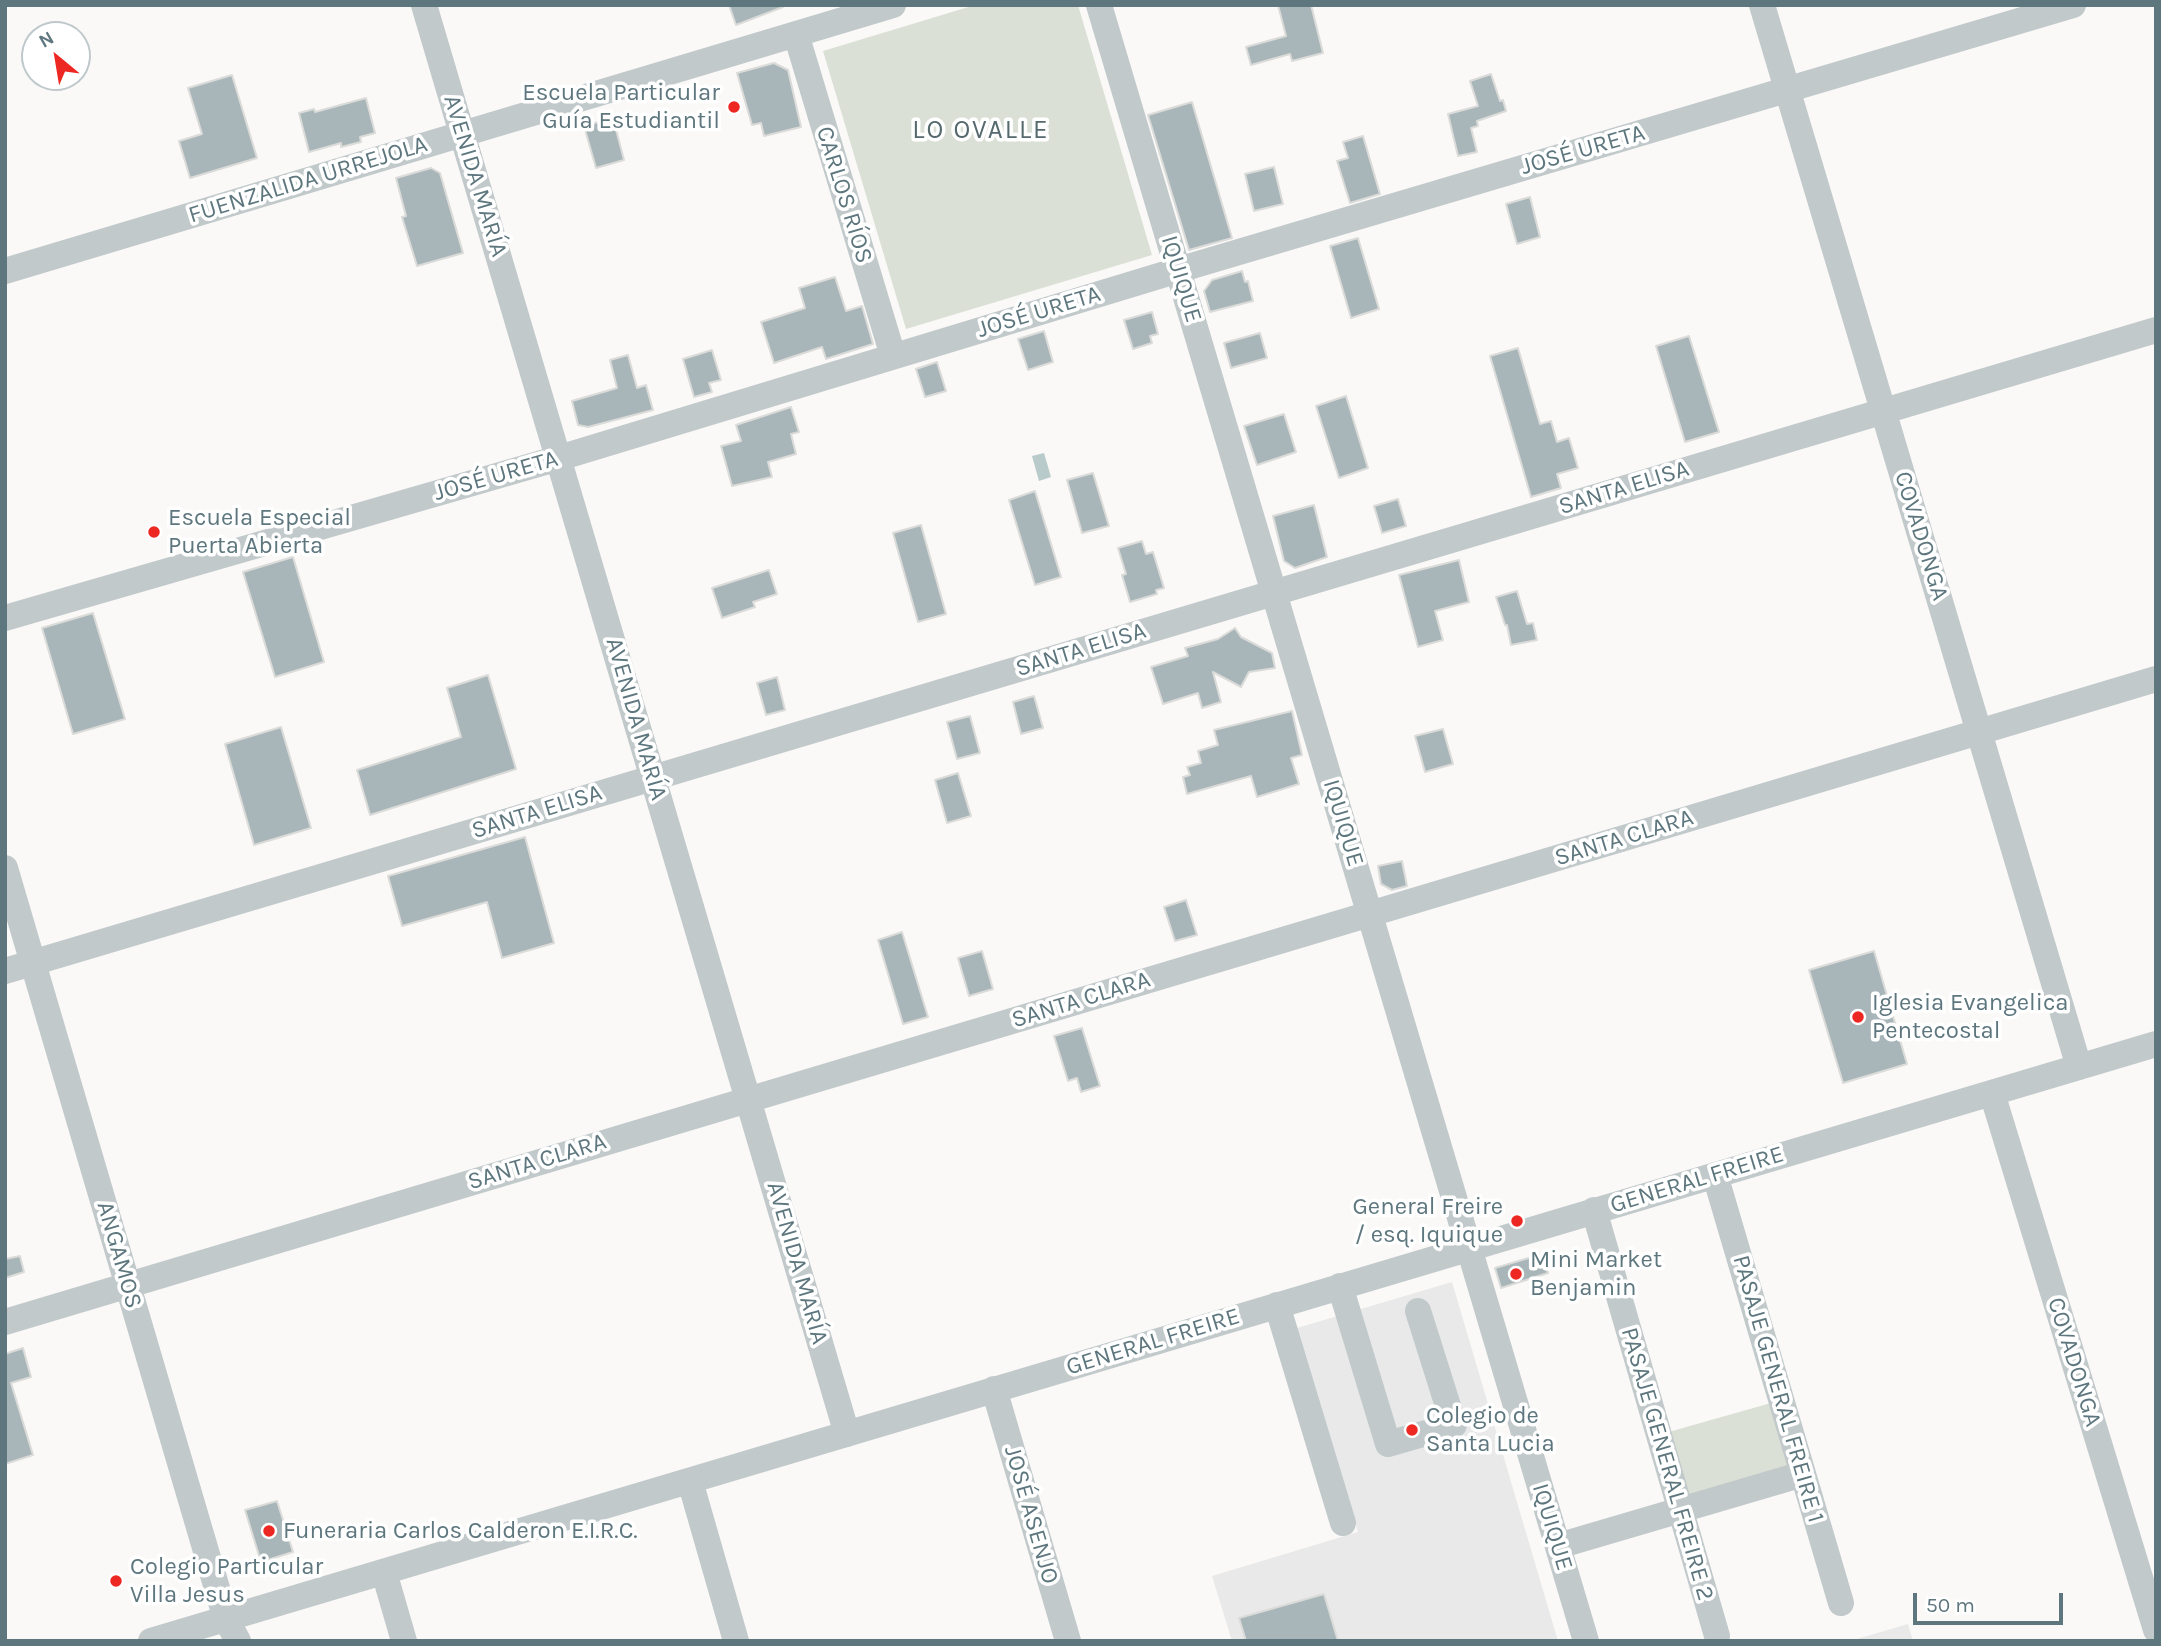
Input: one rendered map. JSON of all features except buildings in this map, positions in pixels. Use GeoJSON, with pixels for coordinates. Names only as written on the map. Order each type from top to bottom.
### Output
{"type":"FeatureCollection","features":[{"type":"Feature","properties":{"kind":"street","name":"AVENIDA MARÍA"},"geometry":{"type":"LineString","coordinates":[[424,5],[847,1434]]}},
{"type":"Feature","properties":{"kind":"street","name":"FUENZALIDA URREJOLA"},"geometry":{"type":"LineString","coordinates":[[5,271],[893,5]]}},
{"type":"Feature","properties":{"kind":"street","name":"IQUIQUE"},"geometry":{"type":"LineString","coordinates":[[1099,5],[1586,1641]]}},
{"type":"Feature","properties":{"kind":"street","name":"COVADONGA"},"geometry":{"type":"LineString","coordinates":[[1762,5],[2079,1067]]}},
{"type":"Feature","properties":{"kind":"street","name":"JOSÉ URETA"},"geometry":{"type":"LineString","coordinates":[[5,618],[559,457],[2073,5]]}},
{"type":"Feature","properties":{"kind":"street","name":"CARLOS RÍOS"},"geometry":{"type":"LineString","coordinates":[[796,34],[893,356]]}},
{"type":"Feature","properties":{"kind":"street","name":"SANTA ELISA"},"geometry":{"type":"LineString","coordinates":[[5,971],[2156,330]]}},
{"type":"Feature","properties":{"kind":"street","name":"SANTA CLARA"},"geometry":{"type":"LineString","coordinates":[[5,1322],[2156,679]]}},
{"type":"Feature","properties":{"kind":"street","name":"ANGAMOS"},"geometry":{"type":"LineString","coordinates":[[5,868],[232,1630]]}},
{"type":"Feature","properties":{"kind":"street","name":"GENERAL FREIRE"},"geometry":{"type":"LineString","coordinates":[[151,1641],[232,1630],[384,1572],[2156,1044]]}},
{"type":"Feature","properties":{"kind":"street","name":"COVADONGA"},"geometry":{"type":"LineString","coordinates":[[1992,1093],[2156,1630]]}},
{"type":"Feature","properties":{"kind":"street","name":"PASAJE GENERAL FREIRE 1"},"geometry":{"type":"LineString","coordinates":[[1715,1175],[1841,1603]]}},
{"type":"Feature","properties":{"kind":"street","name":"PASAJE GENERAL FREIRE 2"},"geometry":{"type":"LineString","coordinates":[[1594,1210],[1717,1636]]}},
{"type":"Feature","properties":{"kind":"street"},"geometry":{"type":"LineString","coordinates":[[1340,1286],[1388,1444],[1454,1424],[1418,1311]]}},
{"type":"Feature","properties":{"kind":"street"},"geometry":{"type":"LineString","coordinates":[[1276,1305],[1343,1523]]}},
{"type":"Feature","properties":{"kind":"street","name":"JOSÉ ASENJO"},"geometry":{"type":"LineString","coordinates":[[994,1389],[1068,1641]]}},
{"type":"Feature","properties":{"kind":"street"},"geometry":{"type":"LineString","coordinates":[[1558,1546],[1803,1474]]}},
{"type":"Feature","properties":{"kind":"street"},"geometry":{"type":"LineString","coordinates":[[690,1480],[736,1641]]}},
{"type":"Feature","properties":{"kind":"street"},"geometry":{"type":"LineString","coordinates":[[384,1572],[404,1641]]}},
{"type":"Feature","properties":{"kind":"shaded area"},"geometry":{"type":"Polygon","coordinates":[[[975,5],[1078,5],[1152,255],[906,329],[823,51],[975,5]]]}},
{"type":"Feature","properties":{"kind":"shaded area"},"geometry":{"type":"Polygon","coordinates":[[[1044,453],[1051,477],[1039,481],[1032,456],[1044,453]]]}},
{"type":"Feature","properties":{"kind":"shaded area","name":"Colegio de Santa Lucia"},"geometry":{"type":"Polygon","coordinates":[[[1452,1282],[1558,1641],[1232,1641],[1212,1576],[1358,1532],[1297,1328],[1452,1282]]]}},
{"type":"Feature","properties":{"kind":"shaded area"},"geometry":{"type":"Polygon","coordinates":[[[1771,1403],[1791,1470],[1685,1502],[1665,1433],[1771,1403]]]}},
{"type":"Feature","properties":{"kind":"shaded area"},"geometry":{"type":"Polygon","coordinates":[[[1908,1624],[1913,1641],[1850,1641],[1908,1624]]]}},
{"type":"Feature","properties":{"kind":"place","name":"Escuela Particular Guía Estudiantil"},"geometry":{"type":"Point","coordinates":[734,107]}},
{"type":"Feature","properties":{"kind":"place","name":"Escuela Especial Puerta Abierta"},"geometry":{"type":"Point","coordinates":[154,532]}},
{"type":"Feature","properties":{"kind":"place","name":"Iglesia Evangelica Pentecostal"},"geometry":{"type":"Point","coordinates":[1858,1017]}},
{"type":"Feature","properties":{"kind":"place","name":"General Freire / esq. Iquique"},"geometry":{"type":"Point","coordinates":[1517,1221]}},
{"type":"Feature","properties":{"kind":"place","name":"Mini Market Benjamin"},"geometry":{"type":"Point","coordinates":[1516,1274]}},
{"type":"Feature","properties":{"kind":"place","name":"Colegio de Santa Lucia"},"geometry":{"type":"Point","coordinates":[1412,1430]}},
{"type":"Feature","properties":{"kind":"place","name":"Funeraria Carlos Calderon E.I.R.C."},"geometry":{"type":"Point","coordinates":[269,1531]}},
{"type":"Feature","properties":{"kind":"place","name":"Colegio Particular Villa Jesus"},"geometry":{"type":"Point","coordinates":[116,1581]}},
{"type":"Feature","properties":{"kind":"district","name":"LO OVALLE"},"geometry":{"type":"Point","coordinates":[981,131]}}]}
